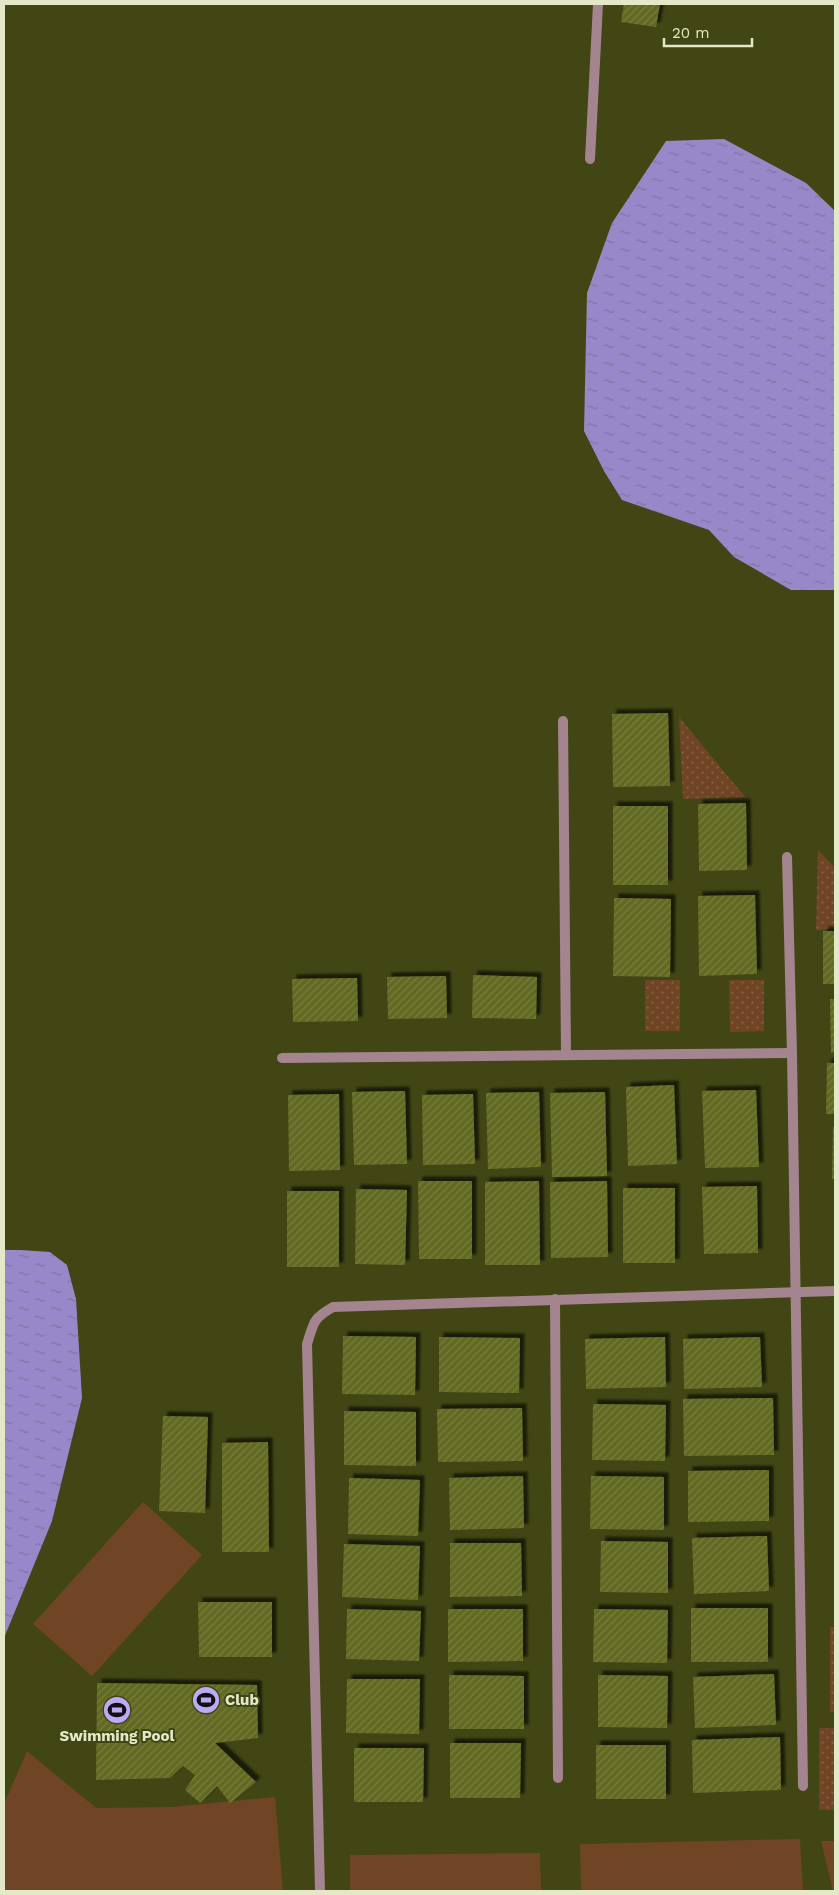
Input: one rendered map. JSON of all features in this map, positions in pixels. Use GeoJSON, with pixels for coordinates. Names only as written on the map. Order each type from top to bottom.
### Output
{"type":"FeatureCollection","features":[{"type":"Feature","properties":{"kind":"street"},"geometry":{"type":"LineString","coordinates":[[590,159],[598,4]]}},
{"type":"Feature","properties":{"kind":"street"},"geometry":{"type":"LineString","coordinates":[[563,721],[566,1055]]}},
{"type":"Feature","properties":{"kind":"street"},"geometry":{"type":"LineString","coordinates":[[787,858],[792,1053],[803,1786]]}},
{"type":"Feature","properties":{"kind":"street"},"geometry":{"type":"LineString","coordinates":[[282,1058],[792,1053]]}},
{"type":"Feature","properties":{"kind":"street"},"geometry":{"type":"LineString","coordinates":[[320,1891],[308,1344],[312,1326],[318,1315],[332,1307],[835,1291]]}},
{"type":"Feature","properties":{"kind":"street"},"geometry":{"type":"LineString","coordinates":[[555,1299],[558,1778]]}},
{"type":"Feature","properties":{"kind":"shaded area"},"geometry":{"type":"Polygon","coordinates":[[[679,717],[745,797],[683,799],[679,717]]]}},
{"type":"Feature","properties":{"kind":"shaded area"},"geometry":{"type":"Polygon","coordinates":[[[818,850],[835,868],[835,929],[816,930],[818,850]]]}},
{"type":"Feature","properties":{"kind":"shaded area"},"geometry":{"type":"Polygon","coordinates":[[[645,980],[680,980],[680,1031],[645,1031],[645,980]]]}},
{"type":"Feature","properties":{"kind":"shaded area"},"geometry":{"type":"Polygon","coordinates":[[[729,980],[764,980],[764,1031],[730,1032],[729,980]]]}},
{"type":"Feature","properties":{"kind":"shaded area"},"geometry":{"type":"Polygon","coordinates":[[[143,1502],[202,1555],[92,1676],[33,1624],[143,1502]]]}},
{"type":"Feature","properties":{"kind":"shaded area"},"geometry":{"type":"Polygon","coordinates":[[[830,1627],[835,1627],[835,1712],[830,1712],[830,1627]]]}},
{"type":"Feature","properties":{"kind":"shaded area"},"geometry":{"type":"Polygon","coordinates":[[[819,1728],[835,1728],[835,1810],[819,1810],[819,1728]]]}},
{"type":"Feature","properties":{"kind":"shaded area"},"geometry":{"type":"Polygon","coordinates":[[[27,1751],[96,1808],[171,1807],[275,1797],[283,1891],[4,1891],[4,1804],[27,1751]]]}},
{"type":"Feature","properties":{"kind":"shaded area"},"geometry":{"type":"Polygon","coordinates":[[[800,1839],[803,1891],[581,1891],[580,1844],[800,1839]]]}},
{"type":"Feature","properties":{"kind":"shaded area"},"geometry":{"type":"Polygon","coordinates":[[[821,1841],[835,1841],[835,1891],[833,1891],[821,1841]]]}},
{"type":"Feature","properties":{"kind":"shaded area"},"geometry":{"type":"Polygon","coordinates":[[[540,1853],[541,1891],[350,1891],[350,1855],[540,1853]]]}},
{"type":"Feature","properties":{"kind":"water"},"geometry":{"type":"Polygon","coordinates":[[[724,139],[806,183],[835,211],[834,590],[791,590],[734,557],[709,530],[622,500],[604,471],[584,431],[587,293],[612,223],[666,141],[724,139]]]}},
{"type":"Feature","properties":{"kind":"water"},"geometry":{"type":"Polygon","coordinates":[[[4,1250],[50,1252],[67,1265],[76,1299],[82,1398],[52,1521],[4,1638],[4,1250]]]}},
{"type":"Feature","properties":{"kind":"building"},"geometry":{"type":"Polygon","coordinates":[[[624,4],[660,4],[656,27],[621,22],[624,4]]]}},
{"type":"Feature","properties":{"kind":"building"},"geometry":{"type":"Polygon","coordinates":[[[668,713],[670,786],[613,787],[612,714],[668,713]]]}},
{"type":"Feature","properties":{"kind":"building"},"geometry":{"type":"Polygon","coordinates":[[[746,803],[747,870],[699,871],[698,804],[746,803]]]}},
{"type":"Feature","properties":{"kind":"building"},"geometry":{"type":"Polygon","coordinates":[[[613,806],[668,806],[668,885],[613,885],[613,806]]]}},
{"type":"Feature","properties":{"kind":"building"},"geometry":{"type":"Polygon","coordinates":[[[755,895],[757,974],[699,976],[698,896],[755,895]]]}},
{"type":"Feature","properties":{"kind":"building"},"geometry":{"type":"Polygon","coordinates":[[[614,898],[671,899],[670,977],[613,976],[614,898]]]}},
{"type":"Feature","properties":{"kind":"building"},"geometry":{"type":"Polygon","coordinates":[[[823,931],[835,931],[835,984],[823,984],[823,931]]]}},
{"type":"Feature","properties":{"kind":"building"},"geometry":{"type":"Polygon","coordinates":[[[473,975],[537,977],[536,1019],[472,1018],[473,975]]]}},
{"type":"Feature","properties":{"kind":"building"},"geometry":{"type":"Polygon","coordinates":[[[446,976],[447,1018],[388,1019],[387,977],[446,976]]]}},
{"type":"Feature","properties":{"kind":"building"},"geometry":{"type":"Polygon","coordinates":[[[357,978],[358,1021],[293,1022],[292,979],[357,978]]]}},
{"type":"Feature","properties":{"kind":"building"},"geometry":{"type":"Polygon","coordinates":[[[830,999],[835,999],[835,1052],[831,1053],[830,999]]]}},
{"type":"Feature","properties":{"kind":"building"},"geometry":{"type":"Polygon","coordinates":[[[827,1063],[835,1063],[835,1114],[826,1114],[827,1063]]]}},
{"type":"Feature","properties":{"kind":"building"},"geometry":{"type":"Polygon","coordinates":[[[674,1085],[677,1164],[628,1166],[626,1087],[674,1085]]]}},
{"type":"Feature","properties":{"kind":"building"},"geometry":{"type":"Polygon","coordinates":[[[756,1090],[759,1167],[705,1168],[702,1091],[756,1090]]]}},
{"type":"Feature","properties":{"kind":"building"},"geometry":{"type":"Polygon","coordinates":[[[405,1091],[407,1164],[354,1165],[352,1092],[405,1091]]]}},
{"type":"Feature","properties":{"kind":"building"},"geometry":{"type":"Polygon","coordinates":[[[539,1092],[541,1167],[488,1169],[486,1093],[539,1092]]]}},
{"type":"Feature","properties":{"kind":"building"},"geometry":{"type":"Polygon","coordinates":[[[605,1092],[607,1176],[552,1177],[550,1093],[605,1092]]]}},
{"type":"Feature","properties":{"kind":"building"},"geometry":{"type":"Polygon","coordinates":[[[339,1094],[340,1170],[289,1171],[288,1095],[339,1094]]]}},
{"type":"Feature","properties":{"kind":"building"},"geometry":{"type":"Polygon","coordinates":[[[473,1094],[475,1164],[423,1165],[422,1095],[473,1094]]]}},
{"type":"Feature","properties":{"kind":"building"},"geometry":{"type":"Polygon","coordinates":[[[833,1127],[835,1127],[835,1179],[832,1179],[833,1127]]]}},
{"type":"Feature","properties":{"kind":"building"},"geometry":{"type":"Polygon","coordinates":[[[418,1181],[472,1181],[472,1259],[419,1259],[418,1181]]]}},
{"type":"Feature","properties":{"kind":"building"},"geometry":{"type":"Polygon","coordinates":[[[539,1181],[540,1265],[485,1265],[485,1182],[539,1181]]]}},
{"type":"Feature","properties":{"kind":"building"},"geometry":{"type":"Polygon","coordinates":[[[607,1181],[608,1257],[551,1258],[550,1182],[607,1181]]]}},
{"type":"Feature","properties":{"kind":"building"},"geometry":{"type":"Polygon","coordinates":[[[757,1186],[758,1253],[704,1254],[702,1187],[757,1186]]]}},
{"type":"Feature","properties":{"kind":"building"},"geometry":{"type":"Polygon","coordinates":[[[623,1188],[675,1188],[675,1263],[623,1263],[623,1188]]]}},
{"type":"Feature","properties":{"kind":"building"},"geometry":{"type":"Polygon","coordinates":[[[356,1189],[407,1190],[405,1265],[355,1264],[356,1189]]]}},
{"type":"Feature","properties":{"kind":"building"},"geometry":{"type":"Polygon","coordinates":[[[287,1191],[339,1191],[339,1267],[287,1267],[287,1191]]]}},
{"type":"Feature","properties":{"kind":"building"},"geometry":{"type":"Polygon","coordinates":[[[343,1336],[416,1337],[415,1395],[342,1394],[343,1336]]]}},
{"type":"Feature","properties":{"kind":"building"},"geometry":{"type":"Polygon","coordinates":[[[439,1337],[520,1338],[519,1393],[439,1392],[439,1337]]]}},
{"type":"Feature","properties":{"kind":"building"},"geometry":{"type":"Polygon","coordinates":[[[665,1337],[666,1387],[586,1389],[585,1339],[665,1337]]]}},
{"type":"Feature","properties":{"kind":"building"},"geometry":{"type":"Polygon","coordinates":[[[760,1337],[762,1387],[684,1389],[683,1339],[760,1337]]]}},
{"type":"Feature","properties":{"kind":"building"},"geometry":{"type":"Polygon","coordinates":[[[773,1398],[774,1455],[684,1456],[683,1399],[773,1398]]]}},
{"type":"Feature","properties":{"kind":"building"},"geometry":{"type":"Polygon","coordinates":[[[593,1404],[666,1405],[665,1461],[592,1460],[593,1404]]]}},
{"type":"Feature","properties":{"kind":"building"},"geometry":{"type":"Polygon","coordinates":[[[522,1408],[523,1461],[438,1462],[437,1409],[522,1408]]]}},
{"type":"Feature","properties":{"kind":"building"},"geometry":{"type":"Polygon","coordinates":[[[344,1411],[416,1412],[416,1466],[344,1465],[344,1411]]]}},
{"type":"Feature","properties":{"kind":"building"},"geometry":{"type":"Polygon","coordinates":[[[163,1416],[208,1417],[205,1513],[159,1511],[163,1416]]]}},
{"type":"Feature","properties":{"kind":"building"},"geometry":{"type":"Polygon","coordinates":[[[268,1442],[269,1552],[222,1552],[222,1443],[268,1442]]]}},
{"type":"Feature","properties":{"kind":"building"},"geometry":{"type":"Polygon","coordinates":[[[769,1470],[769,1521],[688,1522],[688,1471],[769,1470]]]}},
{"type":"Feature","properties":{"kind":"building"},"geometry":{"type":"Polygon","coordinates":[[[523,1476],[524,1528],[450,1530],[449,1478],[523,1476]]]}},
{"type":"Feature","properties":{"kind":"building"},"geometry":{"type":"Polygon","coordinates":[[[591,1476],[664,1477],[664,1530],[590,1529],[591,1476]]]}},
{"type":"Feature","properties":{"kind":"building"},"geometry":{"type":"Polygon","coordinates":[[[349,1478],[420,1480],[418,1536],[348,1534],[349,1478]]]}},
{"type":"Feature","properties":{"kind":"building"},"geometry":{"type":"Polygon","coordinates":[[[767,1536],[769,1591],[694,1594],[692,1538],[767,1536]]]}},
{"type":"Feature","properties":{"kind":"building"},"geometry":{"type":"Polygon","coordinates":[[[601,1541],[668,1542],[668,1593],[600,1592],[601,1541]]]}},
{"type":"Feature","properties":{"kind":"building"},"geometry":{"type":"Polygon","coordinates":[[[450,1543],[521,1543],[522,1596],[450,1597],[450,1543]]]}},
{"type":"Feature","properties":{"kind":"building"},"geometry":{"type":"Polygon","coordinates":[[[344,1544],[420,1546],[418,1600],[342,1597],[344,1544]]]}},
{"type":"Feature","properties":{"kind":"building"},"geometry":{"type":"Polygon","coordinates":[[[198,1602],[272,1602],[272,1657],[199,1657],[198,1602]]]}},
{"type":"Feature","properties":{"kind":"building"},"geometry":{"type":"Polygon","coordinates":[[[691,1608],[768,1608],[768,1662],[691,1662],[691,1608]]]}},
{"type":"Feature","properties":{"kind":"building"},"geometry":{"type":"Polygon","coordinates":[[[347,1609],[421,1611],[419,1661],[346,1659],[347,1609]]]}},
{"type":"Feature","properties":{"kind":"building"},"geometry":{"type":"Polygon","coordinates":[[[448,1609],[523,1609],[523,1661],[448,1662],[448,1609]]]}},
{"type":"Feature","properties":{"kind":"building"},"geometry":{"type":"Polygon","coordinates":[[[594,1609],[668,1610],[667,1663],[593,1662],[594,1609]]]}},
{"type":"Feature","properties":{"kind":"building"},"geometry":{"type":"Polygon","coordinates":[[[774,1674],[776,1725],[695,1728],[693,1677],[774,1674]]]}},
{"type":"Feature","properties":{"kind":"building"},"geometry":{"type":"Polygon","coordinates":[[[449,1675],[524,1676],[524,1729],[449,1729],[449,1675]]]}},
{"type":"Feature","properties":{"kind":"building"},"geometry":{"type":"Polygon","coordinates":[[[598,1675],[668,1676],[667,1728],[598,1727],[598,1675]]]}},
{"type":"Feature","properties":{"kind":"building"},"geometry":{"type":"Polygon","coordinates":[[[347,1679],[420,1679],[419,1734],[346,1733],[347,1679]]]}},
{"type":"Feature","properties":{"kind":"building"},"geometry":{"type":"Polygon","coordinates":[[[97,1683],[257,1685],[258,1738],[215,1743],[256,1782],[230,1803],[217,1786],[200,1803],[185,1790],[195,1775],[183,1766],[170,1778],[96,1780],[97,1683]]]}},
{"type":"Feature","properties":{"kind":"building"},"geometry":{"type":"Polygon","coordinates":[[[780,1737],[781,1790],[693,1793],[692,1740],[780,1737]]]}},
{"type":"Feature","properties":{"kind":"building"},"geometry":{"type":"Polygon","coordinates":[[[450,1743],[521,1743],[520,1798],[450,1798],[450,1743]]]}},
{"type":"Feature","properties":{"kind":"building"},"geometry":{"type":"Polygon","coordinates":[[[596,1745],[666,1745],[666,1799],[596,1799],[596,1745]]]}},
{"type":"Feature","properties":{"kind":"building"},"geometry":{"type":"Polygon","coordinates":[[[354,1748],[424,1748],[423,1802],[354,1802],[354,1748]]]}},
{"type":"Feature","properties":{"kind":"place","name":"Club"},"geometry":{"type":"Point","coordinates":[206,1700]}},
{"type":"Feature","properties":{"kind":"place","name":"Swimming Pool"},"geometry":{"type":"Point","coordinates":[117,1710]}}]}
